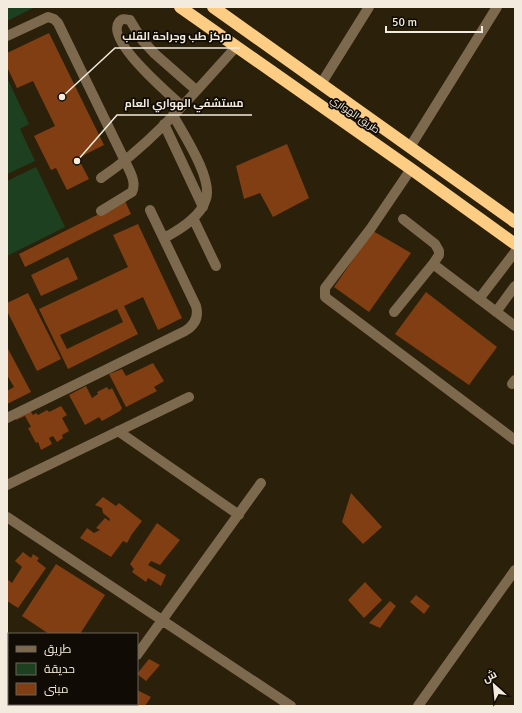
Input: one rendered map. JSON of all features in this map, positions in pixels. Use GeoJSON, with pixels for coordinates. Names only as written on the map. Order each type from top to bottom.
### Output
{"type":"FeatureCollection","features":[{"type":"Feature","properties":{"kind":"highway","name":"طريق الهواري"},"geometry":{"type":"LineString","coordinates":[[180,7],[412,169],[515,244]]}},
{"type":"Feature","properties":{"kind":"highway","name":"طريق الهواري"},"geometry":{"type":"LineString","coordinates":[[213,7],[515,222]]}},
{"type":"Feature","properties":{"kind":"street"},"geometry":{"type":"LineString","coordinates":[[321,84],[369,7]]}},
{"type":"Feature","properties":{"kind":"street"},"geometry":{"type":"LineString","coordinates":[[410,147],[497,7]]}},
{"type":"Feature","properties":{"kind":"street"},"geometry":{"type":"LineString","coordinates":[[7,36],[48,17],[56,21],[134,182],[134,188],[129,194],[101,211]]}},
{"type":"Feature","properties":{"kind":"street"},"geometry":{"type":"LineString","coordinates":[[182,106],[127,52],[119,37],[117,28],[119,21],[126,19],[130,20],[142,40],[154,54],[196,90]]}},
{"type":"Feature","properties":{"kind":"street"},"geometry":{"type":"LineString","coordinates":[[101,178],[125,161],[164,124],[236,47]]}},
{"type":"Feature","properties":{"kind":"street"},"geometry":{"type":"LineString","coordinates":[[164,238],[193,218],[203,206],[207,194],[205,178],[173,115]]}},
{"type":"Feature","properties":{"kind":"street"},"geometry":{"type":"LineString","coordinates":[[164,124],[203,206]]}},
{"type":"Feature","properties":{"kind":"street"},"geometry":{"type":"LineString","coordinates":[[412,169],[325,288],[325,297],[515,440]]}},
{"type":"Feature","properties":{"kind":"street"},"geometry":{"type":"LineString","coordinates":[[7,418],[190,328],[196,319],[196,306],[150,210]]}},
{"type":"Feature","properties":{"kind":"street"},"geometry":{"type":"LineString","coordinates":[[193,218],[216,266]]}},
{"type":"Feature","properties":{"kind":"street"},"geometry":{"type":"LineString","coordinates":[[394,312],[439,255],[437,247],[402,219]]}},
{"type":"Feature","properties":{"kind":"street"},"geometry":{"type":"LineString","coordinates":[[479,299],[515,252]]}},
{"type":"Feature","properties":{"kind":"street"},"geometry":{"type":"LineString","coordinates":[[433,264],[515,326]]}},
{"type":"Feature","properties":{"kind":"street"},"geometry":{"type":"LineString","coordinates":[[496,312],[515,286]]}},
{"type":"Feature","properties":{"kind":"street"},"geometry":{"type":"LineString","coordinates":[[7,485],[189,397]]}},
{"type":"Feature","properties":{"kind":"street"},"geometry":{"type":"LineString","coordinates":[[118,431],[239,515]]}},
{"type":"Feature","properties":{"kind":"street"},"geometry":{"type":"LineString","coordinates":[[138,654],[262,483]]}},
{"type":"Feature","properties":{"kind":"street"},"geometry":{"type":"LineString","coordinates":[[7,517],[291,706]]}},
{"type":"Feature","properties":{"kind":"street"},"geometry":{"type":"LineString","coordinates":[[418,706],[515,570]]}},
{"type":"Feature","properties":{"kind":"green space"},"geometry":{"type":"Polygon","coordinates":[[[7,7],[35,7],[7,21],[7,7]]]}},
{"type":"Feature","properties":{"kind":"green space"},"geometry":{"type":"Polygon","coordinates":[[[7,78],[29,124],[20,129],[35,161],[7,174],[7,78]]]}},
{"type":"Feature","properties":{"kind":"green space"},"geometry":{"type":"Polygon","coordinates":[[[36,167],[65,227],[7,256],[7,181],[36,167]]]}},
{"type":"Feature","properties":{"kind":"building"},"geometry":{"type":"Polygon","coordinates":[[[49,33],[104,145],[78,158],[89,179],[67,190],[56,168],[51,170],[34,136],[55,126],[33,81],[17,88],[7,67],[7,53],[49,33]]]}},
{"type":"Feature","properties":{"kind":"building"},"geometry":{"type":"Polygon","coordinates":[[[287,144],[309,198],[273,217],[260,193],[244,199],[236,166],[287,144]]]}},
{"type":"Feature","properties":{"kind":"building"},"geometry":{"type":"Polygon","coordinates":[[[125,201],[131,214],[25,267],[19,254],[125,201]]]}},
{"type":"Feature","properties":{"kind":"building"},"geometry":{"type":"Polygon","coordinates":[[[138,224],[182,318],[158,330],[143,297],[124,306],[138,334],[68,369],[39,309],[128,267],[113,235],[138,224]],[[117,309],[60,335],[67,349],[123,322],[117,309]]]}},
{"type":"Feature","properties":{"kind":"building"},"geometry":{"type":"Polygon","coordinates":[[[373,231],[411,253],[369,312],[334,287],[373,231]]]}},
{"type":"Feature","properties":{"kind":"building"},"geometry":{"type":"Polygon","coordinates":[[[68,257],[78,279],[41,296],[31,275],[68,257]]]}},
{"type":"Feature","properties":{"kind":"building"},"geometry":{"type":"Polygon","coordinates":[[[426,292],[497,347],[469,385],[395,334],[426,292]]]}},
{"type":"Feature","properties":{"kind":"building"},"geometry":{"type":"Polygon","coordinates":[[[28,293],[61,359],[37,371],[7,311],[7,303],[28,293]]]}},
{"type":"Feature","properties":{"kind":"building"},"geometry":{"type":"Polygon","coordinates":[[[7,347],[31,392],[7,404],[7,391],[14,387],[7,375],[7,347]]]}},
{"type":"Feature","properties":{"kind":"building"},"geometry":{"type":"Polygon","coordinates":[[[153,363],[164,381],[154,387],[157,391],[126,407],[109,374],[122,369],[126,376],[153,363]]]}},
{"type":"Feature","properties":{"kind":"building"},"geometry":{"type":"Polygon","coordinates":[[[86,386],[92,398],[98,394],[97,392],[107,387],[109,390],[112,388],[122,408],[120,411],[102,421],[99,417],[85,425],[69,395],[86,386]]]}},
{"type":"Feature","properties":{"kind":"building"},"geometry":{"type":"Polygon","coordinates":[[[61,406],[67,415],[62,418],[69,431],[62,435],[63,438],[57,442],[53,436],[49,438],[52,444],[41,450],[38,442],[36,443],[28,428],[31,427],[25,416],[16,420],[15,417],[30,410],[33,415],[36,413],[38,415],[47,410],[49,412],[61,406]]]}},
{"type":"Feature","properties":{"kind":"building"},"geometry":{"type":"Polygon","coordinates":[[[351,493],[382,527],[363,544],[342,522],[351,493]]]}},
{"type":"Feature","properties":{"kind":"building"},"geometry":{"type":"Polygon","coordinates":[[[103,497],[116,506],[119,503],[142,521],[127,543],[123,541],[111,557],[80,538],[87,528],[94,533],[100,530],[96,528],[105,518],[109,521],[110,519],[103,513],[102,508],[95,505],[103,497]]]}},
{"type":"Feature","properties":{"kind":"building"},"geometry":{"type":"Polygon","coordinates":[[[157,523],[180,540],[160,565],[151,561],[148,565],[166,575],[161,586],[148,578],[146,582],[132,572],[134,569],[130,564],[157,523]]]}},
{"type":"Feature","properties":{"kind":"building"},"geometry":{"type":"Polygon","coordinates":[[[23,552],[31,558],[33,554],[39,558],[37,561],[46,568],[18,608],[7,601],[7,579],[12,583],[22,567],[15,561],[23,552]]]}},
{"type":"Feature","properties":{"kind":"building"},"geometry":{"type":"Polygon","coordinates":[[[56,564],[105,595],[81,633],[48,633],[22,616],[56,564]]]}},
{"type":"Feature","properties":{"kind":"building"},"geometry":{"type":"Polygon","coordinates":[[[365,582],[382,600],[364,618],[348,600],[365,582]]]}},
{"type":"Feature","properties":{"kind":"building"},"geometry":{"type":"Polygon","coordinates":[[[416,595],[430,606],[424,614],[410,602],[416,595]]]}},
{"type":"Feature","properties":{"kind":"building"},"geometry":{"type":"Polygon","coordinates":[[[390,601],[396,606],[380,628],[369,623],[390,601]]]}},
{"type":"Feature","properties":{"kind":"building"},"geometry":{"type":"Polygon","coordinates":[[[149,659],[160,665],[146,681],[138,675],[149,659]]]}},
{"type":"Feature","properties":{"kind":"building"},"geometry":{"type":"Polygon","coordinates":[[[138,690],[151,697],[145,706],[120,706],[138,705],[138,690]]]}},
{"type":"Feature","properties":{"kind":"place","name":"مركز طب وجراحة القلب"},"geometry":{"type":"Point","coordinates":[62,97]}},
{"type":"Feature","properties":{"kind":"place","name":"مستشفي الهواري العام"},"geometry":{"type":"Point","coordinates":[77,161]}}]}
